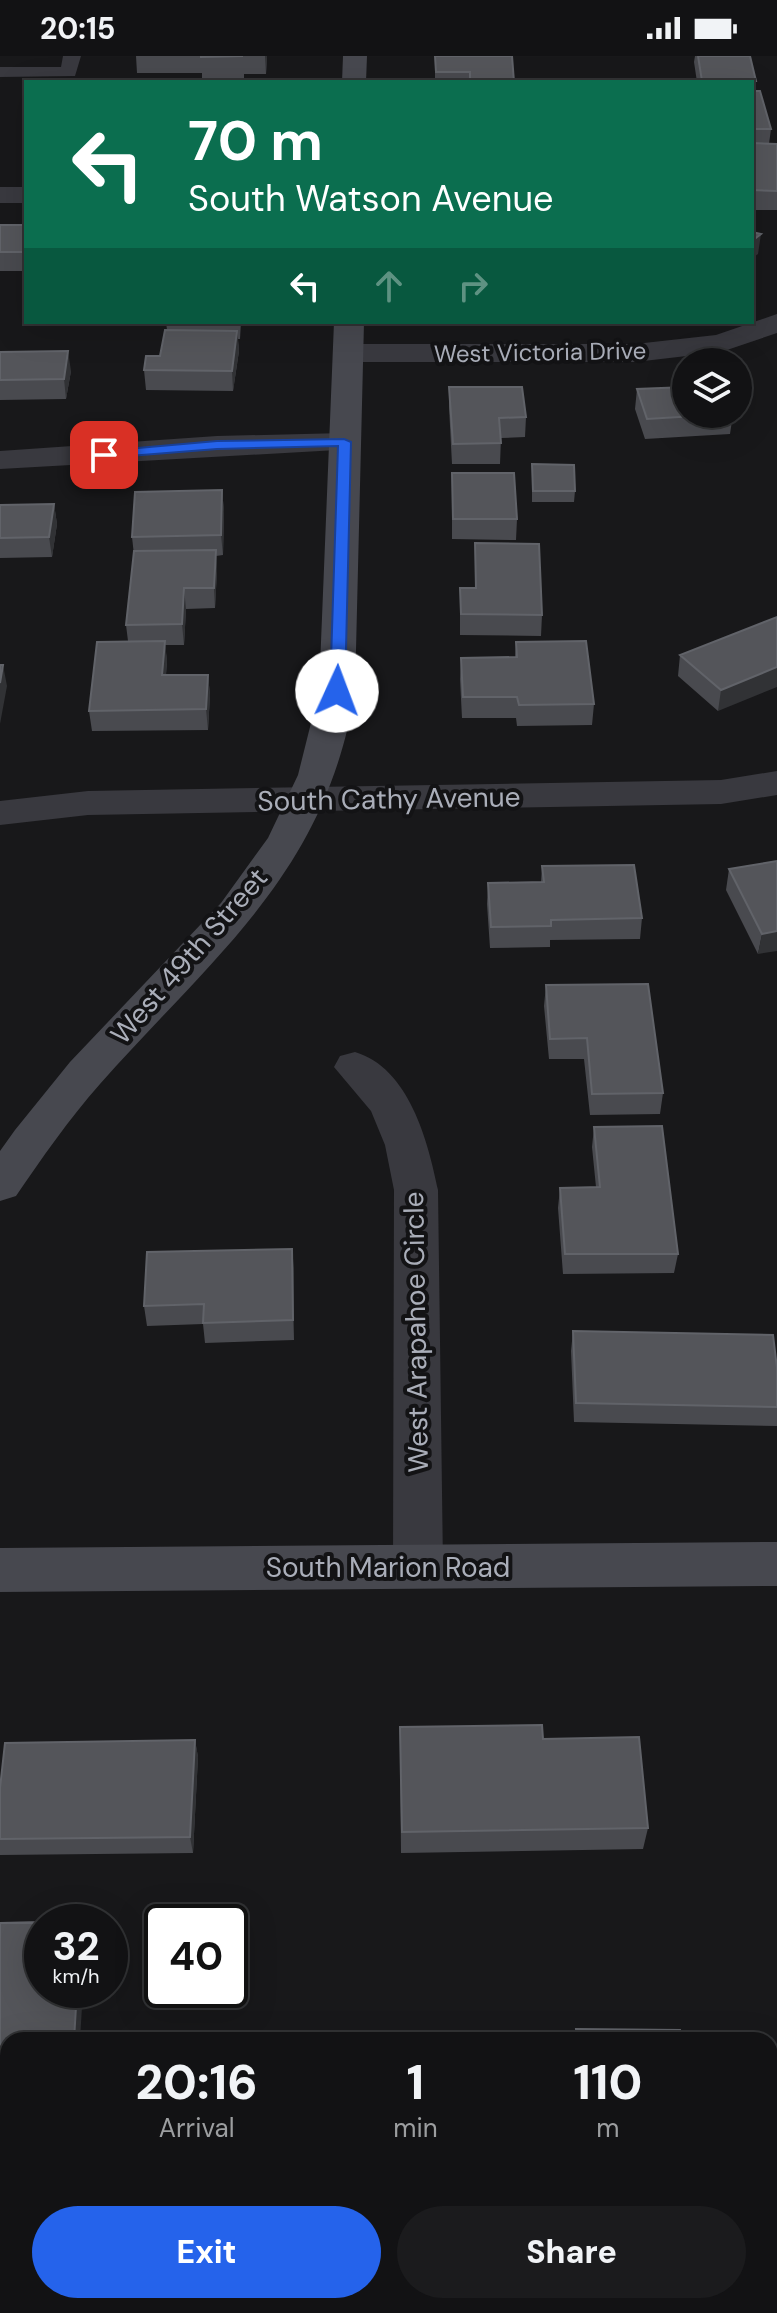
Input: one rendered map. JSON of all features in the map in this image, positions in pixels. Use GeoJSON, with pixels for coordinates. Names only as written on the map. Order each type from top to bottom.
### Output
{"type":"FeatureCollection","features":[{"type":"Feature","properties":{"kind":"street"},"geometry":{"type":"LineString","coordinates":[[354,80],[355,56]]}},
{"type":"Feature","properties":{"kind":"street"},"geometry":{"type":"LineString","coordinates":[[0,195],[24,195]]}},
{"type":"Feature","properties":{"kind":"street","name":"West Victoria Drive"},"geometry":{"type":"LineString","coordinates":[[348,338],[635,353],[721,343],[777,323]]}},
{"type":"Feature","properties":{"kind":"street","name":"West 49th Street"},"geometry":{"type":"LineString","coordinates":[[0,1184],[38,1130],[84,1074],[231,917],[282,848],[307,801],[329,737],[337,691],[348,338]]}},
{"type":"Feature","properties":{"kind":"street"},"geometry":{"type":"LineString","coordinates":[[0,460],[217,445],[344,442]]}},
{"type":"Feature","properties":{"kind":"street","name":"South Cathy Avenue"},"geometry":{"type":"LineString","coordinates":[[0,813],[88,803],[721,792],[777,783]]}},
{"type":"Feature","properties":{"kind":"street","name":"West Arapahoe Circle"},"geometry":{"type":"LineString","coordinates":[[355,1067],[389,1103],[407,1145],[416,1190],[418,1566]]}},
{"type":"Feature","properties":{"kind":"street","name":"South Marion Road"},"geometry":{"type":"LineString","coordinates":[[0,1570],[777,1564]]}},
{"type":"Feature","properties":{"kind":"lane"},"geometry":{"type":"LineString","coordinates":[[0,72],[68,70]]}},
{"type":"Feature","properties":{"kind":"building"},"geometry":{"type":"Polygon","coordinates":[[[435,56],[512,56],[514,80],[470,80],[470,72],[436,72],[435,56]]]}},
{"type":"Feature","properties":{"kind":"building"},"geometry":{"type":"Polygon","coordinates":[[[698,56],[750,56],[756,81],[754,80],[702,80],[698,56]]]}},
{"type":"Feature","properties":{"kind":"building"},"geometry":{"type":"Polygon","coordinates":[[[754,91],[760,91],[771,129],[754,129],[754,91]]]}},
{"type":"Feature","properties":{"kind":"building"},"geometry":{"type":"Polygon","coordinates":[[[754,143],[777,144],[777,191],[754,190],[754,143]]]}},
{"type":"Feature","properties":{"kind":"building"},"geometry":{"type":"Polygon","coordinates":[[[0,225],[24,225],[24,252],[0,252],[0,225]]]}},
{"type":"Feature","properties":{"kind":"building"},"geometry":{"type":"Polygon","coordinates":[[[165,330],[237,331],[232,371],[144,370],[146,356],[160,356],[165,330]]]}},
{"type":"Feature","properties":{"kind":"building"},"geometry":{"type":"Polygon","coordinates":[[[68,351],[64,379],[0,380],[0,352],[68,351]]]}},
{"type":"Feature","properties":{"kind":"building"},"geometry":{"type":"Polygon","coordinates":[[[449,387],[522,387],[526,417],[499,418],[501,443],[453,444],[449,387]]]}},
{"type":"Feature","properties":{"kind":"building"},"geometry":{"type":"Polygon","coordinates":[[[672,388],[672,417],[647,419],[637,389],[672,388]]]}},
{"type":"Feature","properties":{"kind":"building"},"geometry":{"type":"Polygon","coordinates":[[[532,464],[574,465],[575,491],[533,491],[532,464]]]}},
{"type":"Feature","properties":{"kind":"building"},"geometry":{"type":"Polygon","coordinates":[[[452,473],[514,473],[517,519],[453,519],[452,473]]]}},
{"type":"Feature","properties":{"kind":"building"},"geometry":{"type":"Polygon","coordinates":[[[222,490],[221,535],[132,537],[135,492],[222,490]]]}},
{"type":"Feature","properties":{"kind":"building"},"geometry":{"type":"Polygon","coordinates":[[[54,504],[49,537],[0,538],[0,505],[54,504]]]}},
{"type":"Feature","properties":{"kind":"building"},"geometry":{"type":"Polygon","coordinates":[[[475,543],[539,544],[542,615],[461,614],[460,588],[476,588],[475,543]]]}},
{"type":"Feature","properties":{"kind":"building"},"geometry":{"type":"Polygon","coordinates":[[[216,550],[214,588],[184,588],[182,624],[126,625],[134,551],[216,550]]]}},
{"type":"Feature","properties":{"kind":"building"},"geometry":{"type":"Polygon","coordinates":[[[777,617],[777,667],[721,690],[680,655],[777,617]]]}},
{"type":"Feature","properties":{"kind":"building"},"geometry":{"type":"Polygon","coordinates":[[[165,641],[162,675],[208,675],[206,709],[89,711],[97,642],[165,641]]]}},
{"type":"Feature","properties":{"kind":"building"},"geometry":{"type":"Polygon","coordinates":[[[586,641],[594,704],[519,705],[517,697],[463,697],[461,658],[517,657],[516,642],[586,641]]]}},
{"type":"Feature","properties":{"kind":"building"},"geometry":{"type":"Polygon","coordinates":[[[777,861],[777,931],[762,934],[729,869],[777,861]]]}},
{"type":"Feature","properties":{"kind":"building"},"geometry":{"type":"Polygon","coordinates":[[[634,865],[642,918],[551,920],[551,926],[491,927],[488,883],[544,882],[542,866],[634,865]]]}},
{"type":"Feature","properties":{"kind":"building"},"geometry":{"type":"Polygon","coordinates":[[[648,984],[663,1093],[592,1094],[587,1038],[550,1039],[546,985],[648,984]]]}},
{"type":"Feature","properties":{"kind":"building"},"geometry":{"type":"Polygon","coordinates":[[[662,1126],[678,1254],[565,1254],[560,1188],[600,1187],[594,1127],[662,1126]]]}},
{"type":"Feature","properties":{"kind":"building"},"geometry":{"type":"Polygon","coordinates":[[[292,1249],[293,1320],[203,1323],[204,1304],[144,1306],[147,1252],[292,1249]]]}},
{"type":"Feature","properties":{"kind":"building"},"geometry":{"type":"Polygon","coordinates":[[[573,1331],[773,1335],[777,1407],[576,1403],[573,1331]]]}},
{"type":"Feature","properties":{"kind":"building"},"geometry":{"type":"Polygon","coordinates":[[[542,1725],[543,1739],[639,1737],[648,1828],[402,1832],[400,1727],[542,1725]]]}},
{"type":"Feature","properties":{"kind":"building"},"geometry":{"type":"Polygon","coordinates":[[[195,1740],[190,1837],[0,1839],[0,1788],[5,1743],[195,1740]]]}},
{"type":"Feature","properties":{"kind":"building"},"geometry":{"type":"Polygon","coordinates":[[[24,1922],[24,2008],[76,2008],[74,2032],[0,2032],[0,1923],[24,1922]]]}},
{"type":"Feature","properties":{"kind":"building"},"geometry":{"type":"Polygon","coordinates":[[[576,2029],[680,2032],[576,2032],[576,2029]]]}},
{"type":"Feature","properties":{"kind":"route"},"geometry":{"type":"LineString","coordinates":[[104,455],[217,445],[344,442],[337,691]]}}]}
